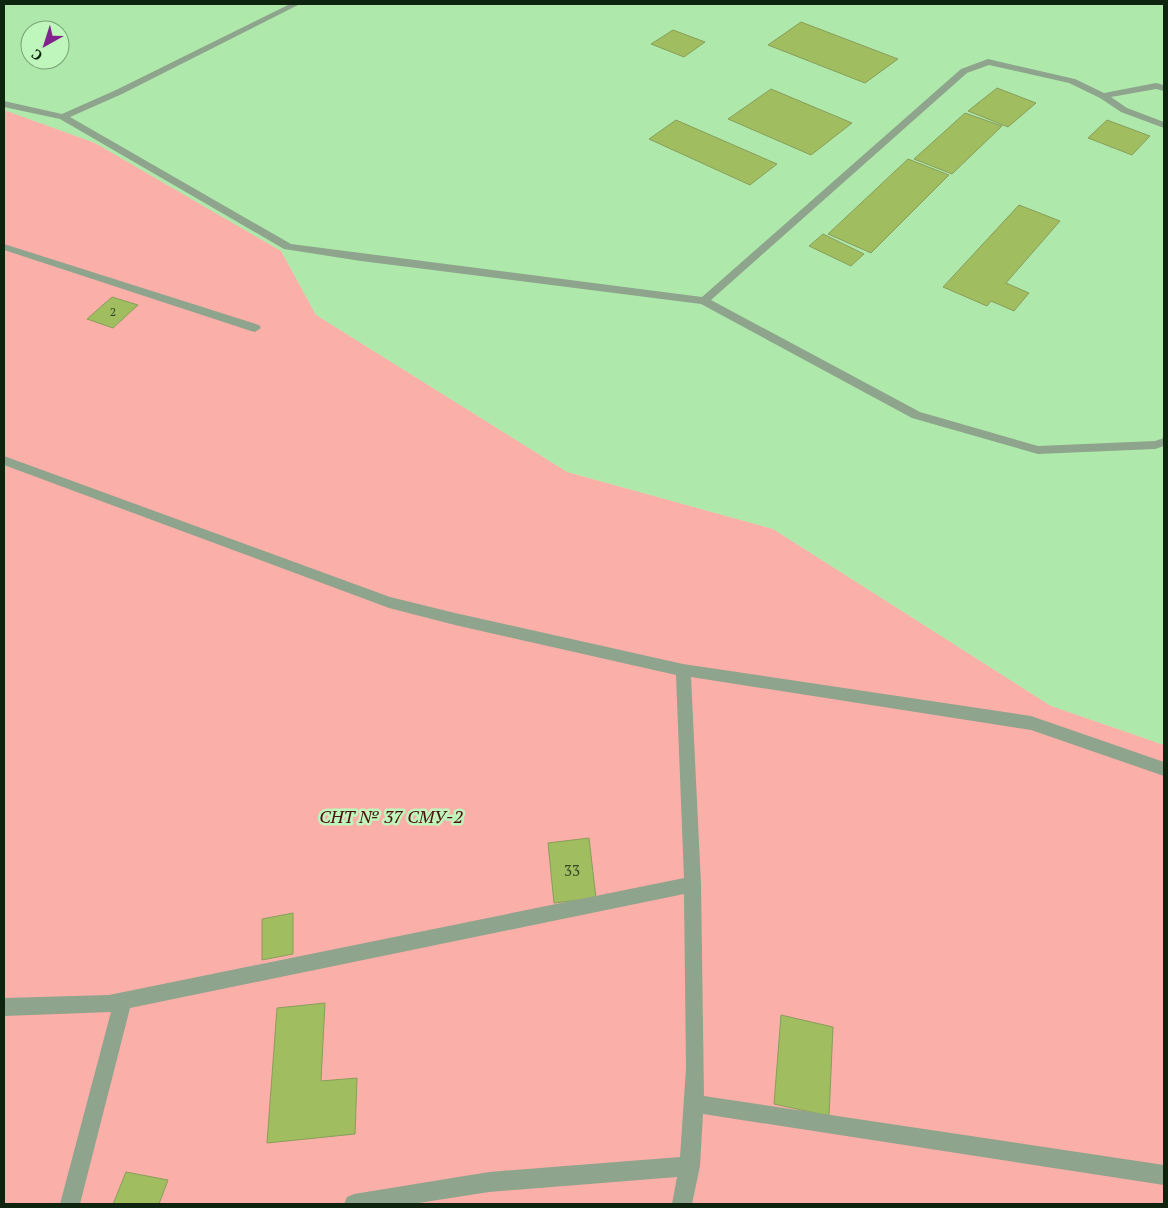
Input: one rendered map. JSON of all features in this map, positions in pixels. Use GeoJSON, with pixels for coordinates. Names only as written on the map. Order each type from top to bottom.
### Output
{"type":"FeatureCollection","features":[{"type":"Feature","properties":{"kind":"lane"},"geometry":{"type":"LineString","coordinates":[[63,117],[119,92],[296,4]]}},
{"type":"Feature","properties":{"kind":"lane"},"geometry":{"type":"LineString","coordinates":[[704,301],[964,71],[988,62],[1072,81],[1103,96],[1124,110],[1164,125]]}},
{"type":"Feature","properties":{"kind":"lane"},"geometry":{"type":"LineString","coordinates":[[1103,96],[1156,86],[1164,88]]}},
{"type":"Feature","properties":{"kind":"lane"},"geometry":{"type":"LineString","coordinates":[[4,104],[63,117],[288,247],[361,258],[704,301],[916,415],[1038,450],[1155,445],[1164,442]]}},
{"type":"Feature","properties":{"kind":"lane"},"geometry":{"type":"LineString","coordinates":[[4,247],[255,328]]}},
{"type":"Feature","properties":{"kind":"lane"},"geometry":{"type":"LineString","coordinates":[[4,460],[389,602],[455,619],[683,670],[1031,723],[1164,769]]}},
{"type":"Feature","properties":{"kind":"lane"},"geometry":{"type":"LineString","coordinates":[[682,1204],[690,1166],[696,1104],[693,884],[683,670]]}},
{"type":"Feature","properties":{"kind":"lane"},"geometry":{"type":"LineString","coordinates":[[4,1007],[109,1004],[693,884]]}},
{"type":"Feature","properties":{"kind":"lane"},"geometry":{"type":"LineString","coordinates":[[70,1204],[124,1001]]}},
{"type":"Feature","properties":{"kind":"lane"},"geometry":{"type":"LineString","coordinates":[[696,1104],[1164,1175]]}},
{"type":"Feature","properties":{"kind":"lane"},"geometry":{"type":"LineString","coordinates":[[354,1204],[489,1182],[690,1166]]}},
{"type":"Feature","properties":{"kind":"shaded area"},"geometry":{"type":"Polygon","coordinates":[[[4,4],[1164,4],[1164,745],[1051,706],[773,529],[567,472],[316,315],[281,251],[95,143],[4,110],[4,4]]]}},
{"type":"Feature","properties":{"kind":"green space","name":"СНТ № 37 СМУ-2"},"geometry":{"type":"Polygon","coordinates":[[[4,110],[95,143],[281,251],[316,315],[567,472],[773,529],[1051,706],[1164,745],[1164,1204],[4,1204],[4,110]]]}},
{"type":"Feature","properties":{"kind":"building"},"geometry":{"type":"Polygon","coordinates":[[[801,22],[898,59],[865,83],[768,45],[801,22]]]}},
{"type":"Feature","properties":{"kind":"building"},"geometry":{"type":"Polygon","coordinates":[[[673,30],[705,42],[684,57],[651,44],[673,30]]]}},
{"type":"Feature","properties":{"kind":"building"},"geometry":{"type":"Polygon","coordinates":[[[997,88],[1036,103],[1008,127],[968,111],[997,88]]]}},
{"type":"Feature","properties":{"kind":"building"},"geometry":{"type":"Polygon","coordinates":[[[771,89],[852,123],[811,155],[728,119],[771,89]]]}},
{"type":"Feature","properties":{"kind":"building"},"geometry":{"type":"Polygon","coordinates":[[[965,113],[1002,126],[952,174],[914,159],[965,113]]]}},
{"type":"Feature","properties":{"kind":"building"},"geometry":{"type":"Polygon","coordinates":[[[676,120],[777,164],[750,185],[649,139],[676,120]]]}},
{"type":"Feature","properties":{"kind":"building"},"geometry":{"type":"Polygon","coordinates":[[[1107,120],[1150,136],[1132,155],[1088,138],[1107,120]]]}},
{"type":"Feature","properties":{"kind":"building"},"geometry":{"type":"Polygon","coordinates":[[[908,159],[949,175],[871,253],[828,234],[908,159]]]}},
{"type":"Feature","properties":{"kind":"building"},"geometry":{"type":"Polygon","coordinates":[[[1019,205],[1060,221],[1006,283],[1029,293],[1014,311],[991,301],[987,306],[943,287],[1019,205]]]}},
{"type":"Feature","properties":{"kind":"building"},"geometry":{"type":"Polygon","coordinates":[[[823,234],[864,254],[851,266],[809,246],[823,234]]]}},
{"type":"Feature","properties":{"kind":"building"},"geometry":{"type":"Polygon","coordinates":[[[112,297],[138,305],[113,328],[87,319],[112,297]]]}},
{"type":"Feature","properties":{"kind":"building"},"geometry":{"type":"Polygon","coordinates":[[[589,838],[596,898],[554,903],[548,843],[589,838]]]}},
{"type":"Feature","properties":{"kind":"building"},"geometry":{"type":"Polygon","coordinates":[[[293,913],[293,954],[262,960],[262,919],[293,913]]]}},
{"type":"Feature","properties":{"kind":"building"},"geometry":{"type":"Polygon","coordinates":[[[325,1003],[321,1081],[357,1078],[355,1134],[267,1143],[277,1008],[325,1003]]]}},
{"type":"Feature","properties":{"kind":"building"},"geometry":{"type":"Polygon","coordinates":[[[781,1015],[833,1027],[829,1116],[774,1104],[781,1015]]]}},
{"type":"Feature","properties":{"kind":"building"},"geometry":{"type":"Polygon","coordinates":[[[126,1172],[168,1180],[159,1204],[113,1204],[126,1172]]]}}]}
